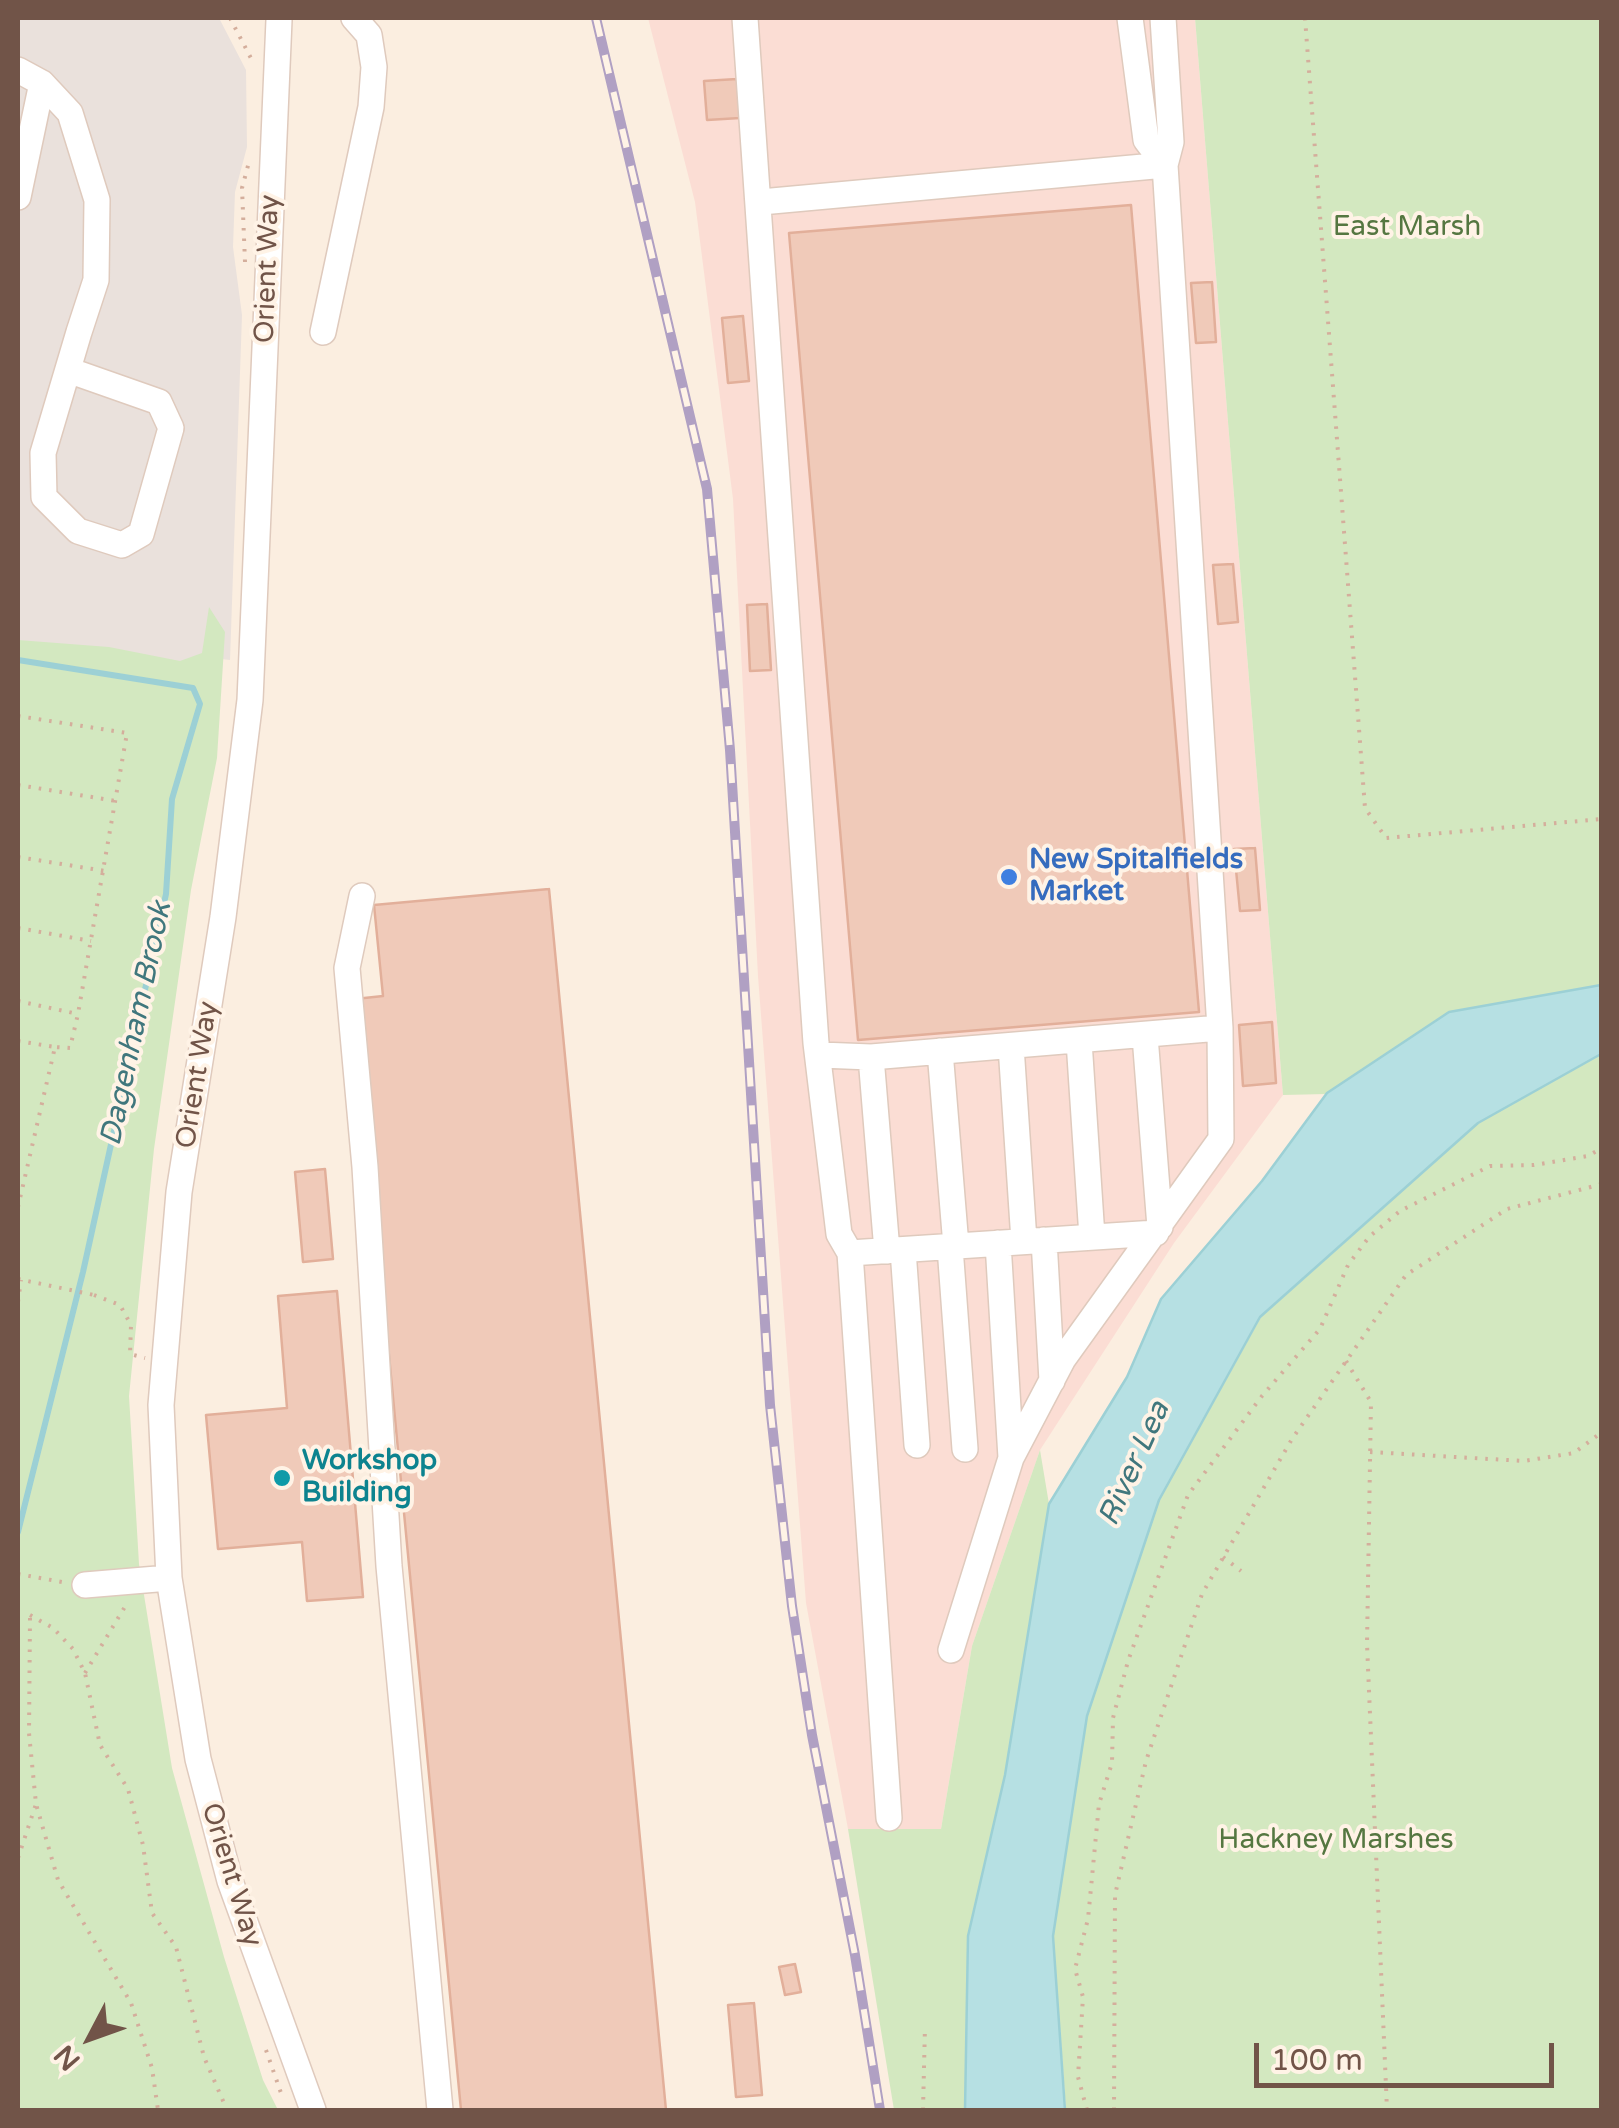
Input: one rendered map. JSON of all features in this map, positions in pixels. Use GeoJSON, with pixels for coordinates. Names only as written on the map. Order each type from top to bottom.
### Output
{"type":"FeatureCollection","features":[{"type":"Feature","properties":{"kind":"street","name":"Orient Way"},"geometry":{"type":"LineString","coordinates":[[283,18],[250,700],[223,917],[179,1192],[164,1349],[163,1468],[170,1578],[194,1740],[225,1862],[314,2110]]}},
{"type":"Feature","properties":{"kind":"street"},"geometry":{"type":"LineString","coordinates":[[323,332],[371,106],[374,67],[369,35],[354,18]]}},
{"type":"Feature","properties":{"kind":"street"},"geometry":{"type":"LineString","coordinates":[[745,18],[820,1055],[839,1234],[850,1254],[890,1818]]}},
{"type":"Feature","properties":{"kind":"street"},"geometry":{"type":"LineString","coordinates":[[1130,18],[1146,140],[1165,165]]}},
{"type":"Feature","properties":{"kind":"street"},"geometry":{"type":"LineString","coordinates":[[951,1650],[1012,1458],[1052,1381],[1221,1139],[1220,1028],[1165,165],[1172,142],[1163,18]]}},
{"type":"Feature","properties":{"kind":"street"},"geometry":{"type":"LineString","coordinates":[[18,70],[42,83],[70,113],[97,200],[96,280],[68,370],[43,453],[44,498],[78,530],[122,545],[141,534],[171,428],[159,402],[68,370]]}},
{"type":"Feature","properties":{"kind":"street"},"geometry":{"type":"LineString","coordinates":[[18,197],[42,83]]}},
{"type":"Feature","properties":{"kind":"street"},"geometry":{"type":"LineString","coordinates":[[761,202],[1165,165]]}},
{"type":"Feature","properties":{"kind":"street"},"geometry":{"type":"LineString","coordinates":[[362,896],[347,968],[365,1166],[389,1566],[440,2110]]}},
{"type":"Feature","properties":{"kind":"street"},"geometry":{"type":"LineString","coordinates":[[820,1055],[871,1057],[1220,1028]]}},
{"type":"Feature","properties":{"kind":"street"},"geometry":{"type":"LineString","coordinates":[[1145,1036],[1158,1230]]}},
{"type":"Feature","properties":{"kind":"street"},"geometry":{"type":"LineString","coordinates":[[1080,1041],[1092,1237]]}},
{"type":"Feature","properties":{"kind":"street"},"geometry":{"type":"LineString","coordinates":[[1012,1046],[1052,1381]]}},
{"type":"Feature","properties":{"kind":"street"},"geometry":{"type":"LineString","coordinates":[[940,1052],[965,1449]]}},
{"type":"Feature","properties":{"kind":"street"},"geometry":{"type":"LineString","coordinates":[[871,1057],[917,1445]]}},
{"type":"Feature","properties":{"kind":"street"},"geometry":{"type":"LineString","coordinates":[[850,1254],[1158,1230]]}},
{"type":"Feature","properties":{"kind":"street"},"geometry":{"type":"LineString","coordinates":[[998,1243],[1012,1458]]}},
{"type":"Feature","properties":{"kind":"street"},"geometry":{"type":"LineString","coordinates":[[84,1584],[170,1578]]}},
{"type":"Feature","properties":{"kind":"path"},"geometry":{"type":"LineString","coordinates":[[230,18],[258,71]]}},
{"type":"Feature","properties":{"kind":"path"},"geometry":{"type":"LineString","coordinates":[[1305,18],[1365,808],[1386,838],[1602,819]]}},
{"type":"Feature","properties":{"kind":"path","name":"Orient Way"},"geometry":{"type":"LineString","coordinates":[[246,274],[242,188],[250,156]]}},
{"type":"Feature","properties":{"kind":"path"},"geometry":{"type":"LineString","coordinates":[[18,716],[126,732],[106,871],[70,1048],[18,1040]]}},
{"type":"Feature","properties":{"kind":"path"},"geometry":{"type":"LineString","coordinates":[[18,786],[117,802]]}},
{"type":"Feature","properties":{"kind":"path"},"geometry":{"type":"LineString","coordinates":[[18,857],[106,871]]}},
{"type":"Feature","properties":{"kind":"path"},"geometry":{"type":"LineString","coordinates":[[18,928],[91,941]]}},
{"type":"Feature","properties":{"kind":"path"},"geometry":{"type":"LineString","coordinates":[[18,1000],[78,1014]]}},
{"type":"Feature","properties":{"kind":"path"},"geometry":{"type":"LineString","coordinates":[[18,1207],[55,1047]]}},
{"type":"Feature","properties":{"kind":"path"},"geometry":{"type":"LineString","coordinates":[[1086,2110],[1078,2077],[1083,1997],[1075,1969],[1088,1919],[1099,1804],[1112,1764],[1113,1718],[1128,1661],[1188,1495],[1262,1396],[1320,1329],[1348,1265],[1369,1237],[1400,1210],[1490,1166],[1534,1166],[1588,1156],[1602,1148]]}},
{"type":"Feature","properties":{"kind":"path"},"geometry":{"type":"LineString","coordinates":[[1114,2110],[1115,1895],[1146,1761],[1202,1594],[1292,1438],[1406,1275],[1506,1209],[1602,1184]]}},
{"type":"Feature","properties":{"kind":"path"},"geometry":{"type":"LineString","coordinates":[[18,1302],[20,1280],[94,1295],[120,1305],[131,1325],[130,1354],[151,1360],[151,1352]]}},
{"type":"Feature","properties":{"kind":"path"},"geometry":{"type":"LineString","coordinates":[[1346,1361],[1371,1402],[1367,1644],[1387,2110]]}},
{"type":"Feature","properties":{"kind":"path"},"geometry":{"type":"LineString","coordinates":[[1370,1452],[1524,1460],[1574,1453],[1602,1432]]}},
{"type":"Feature","properties":{"kind":"path"},"geometry":{"type":"LineString","coordinates":[[1224,1557],[1242,1571]]}},
{"type":"Feature","properties":{"kind":"path"},"geometry":{"type":"LineString","coordinates":[[18,1574],[84,1584]]}},
{"type":"Feature","properties":{"kind":"path"},"geometry":{"type":"LineString","coordinates":[[85,1673],[132,1594]]}},
{"type":"Feature","properties":{"kind":"path"},"geometry":{"type":"LineString","coordinates":[[158,2110],[152,2068],[131,2003],[58,1880],[36,1804],[29,1732],[30,1617],[53,1628],[85,1673],[100,1745],[128,1789],[143,1846],[152,1913],[176,1947],[204,2057],[228,2110]]}},
{"type":"Feature","properties":{"kind":"path"},"geometry":{"type":"LineString","coordinates":[[18,1858],[36,1804]]}},
{"type":"Feature","properties":{"kind":"path"},"geometry":{"type":"LineString","coordinates":[[923,2110],[925,2026]]}},
{"type":"Feature","properties":{"kind":"shaded area"},"geometry":{"type":"Polygon","coordinates":[[[18,18],[219,18],[246,70],[247,147],[235,192],[233,247],[242,315],[230,660],[202,657],[181,693],[18,667],[18,18]]]}},
{"type":"Feature","properties":{"kind":"shaded area","name":"New Spitalfields Market"},"geometry":{"type":"Polygon","coordinates":[[[648,18],[1195,18],[1283,1095],[1174,1243],[1040,1450],[972,1646],[941,1829],[848,1829],[806,1603],[758,976],[733,499],[695,202],[648,18]]]}},
{"type":"Feature","properties":{"kind":"green space","name":"Hackney Marshes"},"geometry":{"type":"Polygon","coordinates":[[[1195,18],[1601,18],[1601,2110],[1066,2110],[1053,1936],[1087,1716],[1159,1500],[1261,1317],[1389,1203],[1327,1094],[1283,1095],[1195,18]]]}},
{"type":"Feature","properties":{"kind":"green space"},"geometry":{"type":"Polygon","coordinates":[[[209,607],[225,632],[217,758],[191,890],[154,1149],[129,1396],[139,1564],[172,1768],[224,1957],[263,2080],[278,2110],[18,2110],[18,640],[109,647],[180,661],[202,653],[209,607]]]}},
{"type":"Feature","properties":{"kind":"green space"},"geometry":{"type":"Polygon","coordinates":[[[1040,1450],[1049,1504],[1005,1775],[968,1936],[965,2110],[894,2110],[848,1829],[941,1829],[972,1646],[1040,1450]]]}},
{"type":"Feature","properties":{"kind":"water","name":"River Lea"},"geometry":{"type":"Polygon","coordinates":[[[1601,985],[1601,1054],[1478,1123],[1260,1317],[1159,1500],[1087,1716],[1053,1936],[1065,2110],[965,2110],[968,1936],[1005,1775],[1049,1504],[1127,1377],[1161,1299],[1262,1181],[1327,1093],[1449,1012],[1601,985]]]}},
{"type":"Feature","properties":{"kind":"building"},"geometry":{"type":"Polygon","coordinates":[[[737,79],[740,118],[707,120],[704,81],[737,79]]]}},
{"type":"Feature","properties":{"kind":"building"},"geometry":{"type":"Polygon","coordinates":[[[1131,205],[1199,1012],[858,1040],[789,233],[1131,205]]]}},
{"type":"Feature","properties":{"kind":"building"},"geometry":{"type":"Polygon","coordinates":[[[1212,282],[1216,342],[1196,343],[1191,283],[1212,282]]]}},
{"type":"Feature","properties":{"kind":"building"},"geometry":{"type":"Polygon","coordinates":[[[743,316],[749,381],[728,383],[722,318],[743,316]]]}},
{"type":"Feature","properties":{"kind":"building"},"geometry":{"type":"Polygon","coordinates":[[[1233,564],[1238,622],[1218,624],[1213,565],[1233,564]]]}},
{"type":"Feature","properties":{"kind":"building"},"geometry":{"type":"Polygon","coordinates":[[[767,604],[771,670],[750,671],[747,605],[767,604]]]}},
{"type":"Feature","properties":{"kind":"building"},"geometry":{"type":"Polygon","coordinates":[[[1255,848],[1260,910],[1240,911],[1234,849],[1255,848]]]}},
{"type":"Feature","properties":{"kind":"building"},"geometry":{"type":"Polygon","coordinates":[[[549,889],[666,2110],[461,2110],[355,999],[383,996],[374,905],[549,889]]]}},
{"type":"Feature","properties":{"kind":"building"},"geometry":{"type":"Polygon","coordinates":[[[1272,1022],[1276,1083],[1243,1086],[1239,1025],[1272,1022]]]}},
{"type":"Feature","properties":{"kind":"building"},"geometry":{"type":"Polygon","coordinates":[[[325,1169],[333,1259],[303,1262],[295,1172],[325,1169]]]}},
{"type":"Feature","properties":{"kind":"building","name":"Workshop Building"},"geometry":{"type":"Polygon","coordinates":[[[337,1291],[363,1597],[307,1601],[302,1542],[218,1549],[206,1415],[287,1408],[278,1296],[337,1291]]]}},
{"type":"Feature","properties":{"kind":"building"},"geometry":{"type":"Polygon","coordinates":[[[795,1964],[801,1992],[785,1995],[779,1967],[795,1964]]]}},
{"type":"Feature","properties":{"kind":"building"},"geometry":{"type":"Polygon","coordinates":[[[754,2003],[762,2095],[736,2097],[728,2005],[754,2003]]]}},
{"type":"Feature","properties":{"kind":"waterway","name":"Dagenham Brook"},"geometry":{"type":"LineString","coordinates":[[18,660],[193,688],[200,704],[172,799],[166,894],[83,1272],[18,1532]]}},
{"type":"Feature","properties":{"kind":"railway"},"geometry":{"type":"LineString","coordinates":[[596,18],[707,489],[730,750],[770,1405],[792,1606],[812,1735],[855,1955],[880,2110]]}},
{"type":"Feature","properties":{"kind":"place","name":"New Spitalfields Market"},"geometry":{"type":"Point","coordinates":[1009,877]}},
{"type":"Feature","properties":{"kind":"place","name":"Workshop Building"},"geometry":{"type":"Point","coordinates":[282,1478]}},
{"type":"Feature","properties":{"kind":"park label","name":"East Marsh"},"geometry":{"type":"Point","coordinates":[1407,228]}}]}
